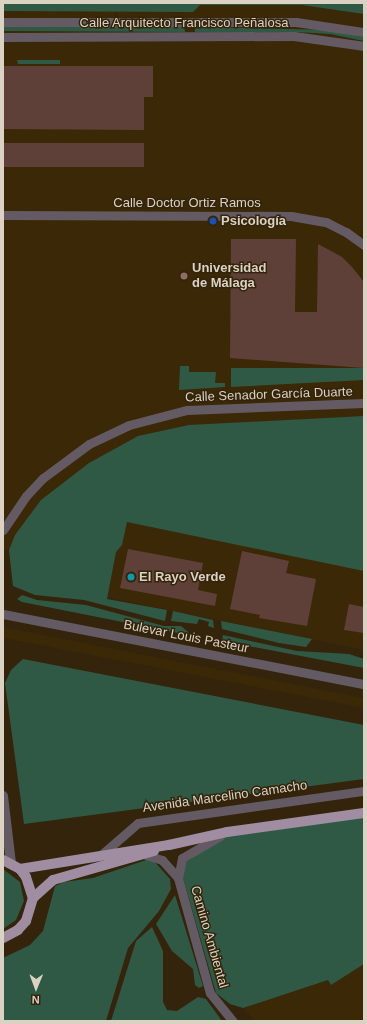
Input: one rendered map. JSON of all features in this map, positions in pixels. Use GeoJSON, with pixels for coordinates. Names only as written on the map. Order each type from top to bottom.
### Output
{"type":"FeatureCollection","features":[{"type":"Feature","properties":{"kind":"main road"},"geometry":{"type":"LineString","coordinates":[[11,864],[101,855],[169,845],[227,832],[364,813]]}},
{"type":"Feature","properties":{"kind":"main road"},"geometry":{"type":"LineString","coordinates":[[33,898],[53,880],[146,855],[169,845]]}},
{"type":"Feature","properties":{"kind":"main road"},"geometry":{"type":"LineString","coordinates":[[3,938],[18,930],[26,921],[33,898],[29,882],[11,864]]}},
{"type":"Feature","properties":{"kind":"street","name":"Calle Arquitecto Francisco Peñalosa"},"geometry":{"type":"LineString","coordinates":[[3,22],[296,22],[364,32]]}},
{"type":"Feature","properties":{"kind":"street","name":"Calle Arquitecto Francisco Peñalosa"},"geometry":{"type":"LineString","coordinates":[[3,37],[294,36],[364,46]]}},
{"type":"Feature","properties":{"kind":"street","name":"Calle Doctor Ortiz Ramos"},"geometry":{"type":"LineString","coordinates":[[3,215],[291,216],[326,222],[346,232],[364,245]]}},
{"type":"Feature","properties":{"kind":"street","name":"Calle Senador García Duarte"},"geometry":{"type":"LineString","coordinates":[[3,530],[43,478],[89,444],[129,425],[187,410],[364,404]]}},
{"type":"Feature","properties":{"kind":"street","name":"Bulevar Louis Pasteur"},"geometry":{"type":"LineString","coordinates":[[3,614],[364,684]]}},
{"type":"Feature","properties":{"kind":"street","name":"Avenida Marcelino Camacho"},"geometry":{"type":"LineString","coordinates":[[101,855],[138,823],[364,791]]}},
{"type":"Feature","properties":{"kind":"street"},"geometry":{"type":"LineString","coordinates":[[3,796],[11,864]]}},
{"type":"Feature","properties":{"kind":"street","name":"Camino Ambiental"},"geometry":{"type":"LineString","coordinates":[[178,878],[182,858],[189,851],[227,832]]}},
{"type":"Feature","properties":{"kind":"street","name":"Camino Ambiental"},"geometry":{"type":"LineString","coordinates":[[146,855],[162,860],[178,878],[210,993],[233,1021]]}},
{"type":"Feature","properties":{"kind":"shaded area","name":"Universidad de Málaga"},"geometry":{"type":"Polygon","coordinates":[[[3,3],[364,3],[364,650],[12,578],[9,550],[3,549],[3,3]]]}},
{"type":"Feature","properties":{"kind":"shaded area"},"geometry":{"type":"Polygon","coordinates":[[[3,627],[364,698],[364,708],[3,638],[3,627]]]}},
{"type":"Feature","properties":{"kind":"shaded area"},"geometry":{"type":"Polygon","coordinates":[[[364,964],[364,1021],[255,1021],[243,1008],[329,980],[331,985],[364,964]]]}},
{"type":"Feature","properties":{"kind":"green space"},"geometry":{"type":"Polygon","coordinates":[[[3,3],[364,3],[364,14],[302,5],[200,5],[193,12],[3,11],[3,3]]]}},
{"type":"Feature","properties":{"kind":"green space"},"geometry":{"type":"Polygon","coordinates":[[[3,26],[184,27],[185,32],[3,31],[3,26]]]}},
{"type":"Feature","properties":{"kind":"green space"},"geometry":{"type":"Polygon","coordinates":[[[195,27],[330,30],[364,37],[364,41],[330,34],[296,32],[195,32],[195,27]]]}},
{"type":"Feature","properties":{"kind":"green space"},"geometry":{"type":"Polygon","coordinates":[[[17,60],[60,60],[60,64],[18,64],[17,60]]]}},
{"type":"Feature","properties":{"kind":"green space"},"geometry":{"type":"Polygon","coordinates":[[[180,366],[189,366],[189,372],[216,372],[215,383],[225,383],[225,387],[179,390],[180,366]]]}},
{"type":"Feature","properties":{"kind":"green space"},"geometry":{"type":"Polygon","coordinates":[[[231,368],[364,368],[364,380],[231,387],[231,368]]]}},
{"type":"Feature","properties":{"kind":"green space"},"geometry":{"type":"Polygon","coordinates":[[[364,416],[364,571],[127,522],[122,545],[116,552],[107,599],[167,610],[165,621],[84,600],[35,595],[13,586],[9,550],[15,535],[41,500],[89,463],[138,436],[189,425],[364,416]]]}},
{"type":"Feature","properties":{"kind":"green space"},"geometry":{"type":"Polygon","coordinates":[[[22,595],[37,600],[86,605],[164,626],[181,626],[193,636],[22,602],[17,599],[22,595]]]}},
{"type":"Feature","properties":{"kind":"green space"},"geometry":{"type":"Polygon","coordinates":[[[173,611],[213,620],[214,628],[208,626],[209,622],[199,619],[197,624],[171,621],[173,611]]]}},
{"type":"Feature","properties":{"kind":"green space"},"geometry":{"type":"Polygon","coordinates":[[[221,621],[312,639],[306,647],[279,643],[222,629],[221,621]]]}},
{"type":"Feature","properties":{"kind":"green space"},"geometry":{"type":"Polygon","coordinates":[[[223,635],[297,651],[349,654],[364,659],[364,668],[222,641],[223,635]]]}},
{"type":"Feature","properties":{"kind":"green space"},"geometry":{"type":"Polygon","coordinates":[[[23,659],[364,725],[364,779],[24,824],[5,683],[11,670],[23,659]]]}},
{"type":"Feature","properties":{"kind":"green space"},"geometry":{"type":"Polygon","coordinates":[[[364,817],[364,964],[331,985],[328,980],[243,1008],[230,1004],[216,993],[183,878],[182,864],[229,835],[364,817]]]}},
{"type":"Feature","properties":{"kind":"green space"},"geometry":{"type":"Polygon","coordinates":[[[146,860],[153,860],[170,879],[171,889],[159,911],[128,948],[106,1021],[3,1021],[3,958],[30,945],[43,931],[55,886],[64,882],[93,878],[146,860]]]}},
{"type":"Feature","properties":{"kind":"green space"},"geometry":{"type":"Polygon","coordinates":[[[3,869],[20,882],[24,901],[16,920],[3,929],[3,869]]]}},
{"type":"Feature","properties":{"kind":"green space"},"geometry":{"type":"Polygon","coordinates":[[[175,895],[203,986],[199,988],[195,985],[193,969],[172,951],[156,924],[175,895]]]}},
{"type":"Feature","properties":{"kind":"green space"},"geometry":{"type":"Polygon","coordinates":[[[152,927],[163,951],[163,1002],[167,1010],[177,1011],[198,997],[206,999],[222,1021],[111,1021],[136,941],[152,927]]]}},
{"type":"Feature","properties":{"kind":"building"},"geometry":{"type":"Polygon","coordinates":[[[3,66],[153,66],[153,97],[144,97],[144,130],[3,129],[3,66]]]}},
{"type":"Feature","properties":{"kind":"building"},"geometry":{"type":"Polygon","coordinates":[[[3,143],[144,143],[144,167],[3,167],[3,143]]]}},
{"type":"Feature","properties":{"kind":"building"},"geometry":{"type":"Polygon","coordinates":[[[231,239],[296,239],[295,312],[317,312],[318,244],[342,257],[364,282],[364,368],[230,358],[231,239]]]}},
{"type":"Feature","properties":{"kind":"building","name":"El Rayo Verde"},"geometry":{"type":"Polygon","coordinates":[[[128,549],[203,563],[198,590],[217,594],[215,606],[120,588],[128,549]]]}},
{"type":"Feature","properties":{"kind":"building"},"geometry":{"type":"Polygon","coordinates":[[[242,551],[289,561],[286,573],[316,579],[307,626],[259,618],[260,615],[230,609],[242,551]]]}},
{"type":"Feature","properties":{"kind":"building"},"geometry":{"type":"Polygon","coordinates":[[[349,604],[364,607],[364,633],[344,630],[349,604]]]}},
{"type":"Feature","properties":{"kind":"place","name":"Psicología"},"geometry":{"type":"Point","coordinates":[213,221]}},
{"type":"Feature","properties":{"kind":"place","name":"Universidad de Málaga"},"geometry":{"type":"Point","coordinates":[184,276]}},
{"type":"Feature","properties":{"kind":"place","name":"El Rayo Verde"},"geometry":{"type":"Point","coordinates":[131,577]}}]}
